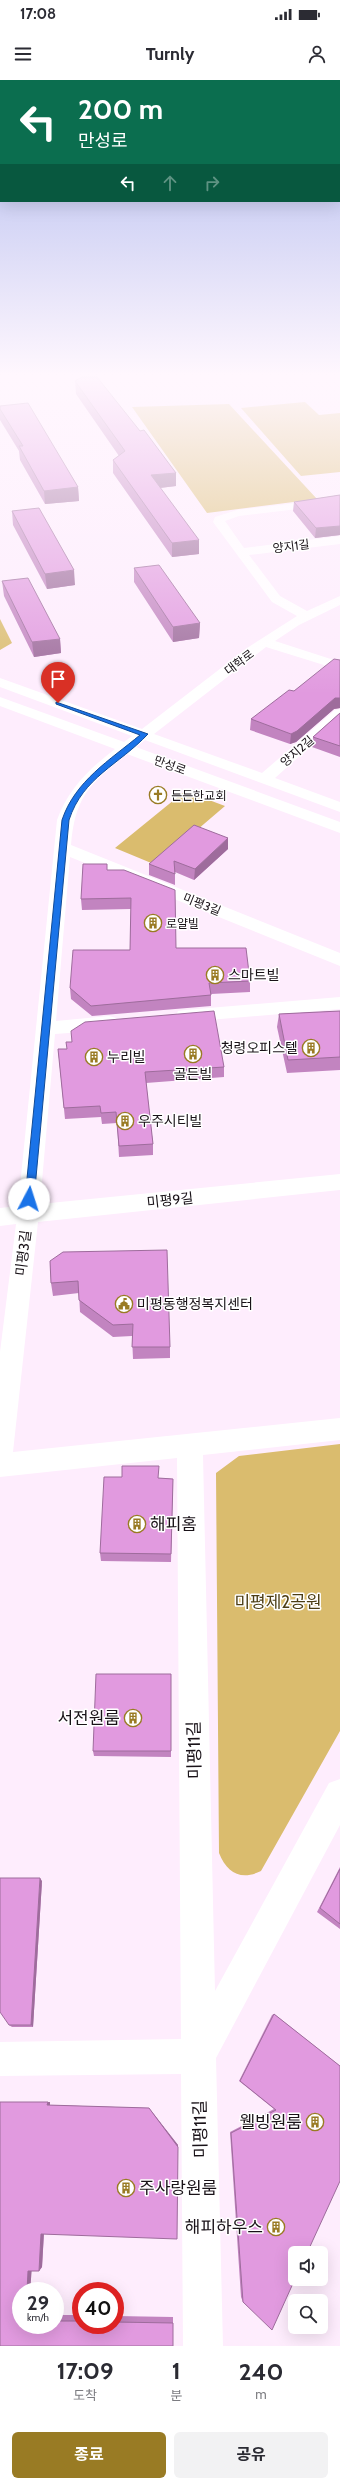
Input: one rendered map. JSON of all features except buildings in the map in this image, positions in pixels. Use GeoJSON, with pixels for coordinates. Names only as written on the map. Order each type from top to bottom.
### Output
{"type":"FeatureCollection","features":[{"type":"Feature","properties":{"kind":"street"},"geometry":{"type":"LineString","coordinates":[[307,616],[276,599],[219,522],[219,519],[237,513],[340,501]]}},
{"type":"Feature","properties":{"kind":"street","name":"양지1길"},"geometry":{"type":"LineString","coordinates":[[241,552],[340,540]]}},
{"type":"Feature","properties":{"kind":"street","name":"대학로"},"geometry":{"type":"LineString","coordinates":[[145,734],[265,642],[307,616],[340,600]]}},
{"type":"Feature","properties":{"kind":"street"},"geometry":{"type":"LineString","coordinates":[[265,642],[340,666]]}},
{"type":"Feature","properties":{"kind":"street","name":"만성로"},"geometry":{"type":"LineString","coordinates":[[0,682],[145,734],[340,807]]}},
{"type":"Feature","properties":{"kind":"street","name":"만성로"},"geometry":{"type":"LineString","coordinates":[[0,701],[125,749],[340,828]]}},
{"type":"Feature","properties":{"kind":"street","name":"양지2길"},"geometry":{"type":"LineString","coordinates":[[264,779],[336,720]]}},
{"type":"Feature","properties":{"kind":"street","name":"미평3길"},"geometry":{"type":"LineString","coordinates":[[0,1455],[28,1215],[45,1028],[64,848],[65,820],[71,804],[78,792],[108,762],[145,734]]}},
{"type":"Feature","properties":{"kind":"street","name":"미평3길"},"geometry":{"type":"LineString","coordinates":[[64,848],[340,960]]}},
{"type":"Feature","properties":{"kind":"street"},"geometry":{"type":"LineString","coordinates":[[169,1018],[340,1003]]}},
{"type":"Feature","properties":{"kind":"street"},"geometry":{"type":"LineString","coordinates":[[45,1028],[130,1021]]}},
{"type":"Feature","properties":{"kind":"street","name":"미평9길"},"geometry":{"type":"LineString","coordinates":[[0,1217],[340,1182]]}},
{"type":"Feature","properties":{"kind":"street"},"geometry":{"type":"LineString","coordinates":[[0,1465],[340,1429]]}},
{"type":"Feature","properties":{"kind":"street","name":"미평11길"},"geometry":{"type":"LineString","coordinates":[[190,1444],[203,2346]]}},
{"type":"Feature","properties":{"kind":"street","name":"미평11길"},"geometry":{"type":"LineString","coordinates":[[199,2056],[340,1794]]}},
{"type":"Feature","properties":{"kind":"street"},"geometry":{"type":"LineString","coordinates":[[0,2059],[199,2056]]}},
{"type":"Feature","properties":{"kind":"green space"},"geometry":{"type":"Polygon","coordinates":[[[186,483],[302,483],[317,499],[207,513],[186,483]]]}},
{"type":"Feature","properties":{"kind":"green space"},"geometry":{"type":"Polygon","coordinates":[[[0,619],[12,643],[0,650],[0,619]]]}},
{"type":"Feature","properties":{"kind":"green space"},"geometry":{"type":"Polygon","coordinates":[[[185,791],[225,806],[156,865],[115,848],[185,791]]]}},
{"type":"Feature","properties":{"kind":"green space","name":"미평제2공원"},"geometry":{"type":"Polygon","coordinates":[[[340,1444],[340,1731],[261,1871],[254,1874],[241,1875],[226,1866],[219,1853],[216,1473],[239,1456],[340,1444]]]}},
{"type":"Feature","properties":{"kind":"place","name":"든든한교회"},"geometry":{"type":"Point","coordinates":[158,795]}},
{"type":"Feature","properties":{"kind":"place","name":"로얄빌"},"geometry":{"type":"Point","coordinates":[153,923]}},
{"type":"Feature","properties":{"kind":"place","name":"스마트빌"},"geometry":{"type":"Point","coordinates":[215,975]}},
{"type":"Feature","properties":{"kind":"place","name":"청령오피스텔"},"geometry":{"type":"Point","coordinates":[311,1048]}},
{"type":"Feature","properties":{"kind":"place","name":"골든빌"},"geometry":{"type":"Point","coordinates":[193,1054]}},
{"type":"Feature","properties":{"kind":"place","name":"누리빌"},"geometry":{"type":"Point","coordinates":[94,1057]}},
{"type":"Feature","properties":{"kind":"place","name":"우주시티빌"},"geometry":{"type":"Point","coordinates":[125,1121]}},
{"type":"Feature","properties":{"kind":"place","name":"미평동행정복지센터"},"geometry":{"type":"Point","coordinates":[124,1304]}},
{"type":"Feature","properties":{"kind":"place","name":"해피홈"},"geometry":{"type":"Point","coordinates":[137,1524]}},
{"type":"Feature","properties":{"kind":"place","name":"서전원룸"},"geometry":{"type":"Point","coordinates":[133,1718]}},
{"type":"Feature","properties":{"kind":"place","name":"웰빙원룸"},"geometry":{"type":"Point","coordinates":[315,2122]}},
{"type":"Feature","properties":{"kind":"place","name":"주사랑원룸"},"geometry":{"type":"Point","coordinates":[126,2188]}},
{"type":"Feature","properties":{"kind":"place","name":"해피하우스"},"geometry":{"type":"Point","coordinates":[276,2227]}},
{"type":"Feature","properties":{"kind":"route"},"geometry":{"type":"LineString","coordinates":[[29,1199],[64,848],[65,820],[71,804],[78,792],[87,782],[108,762],[145,734],[58,703]]}}]}
